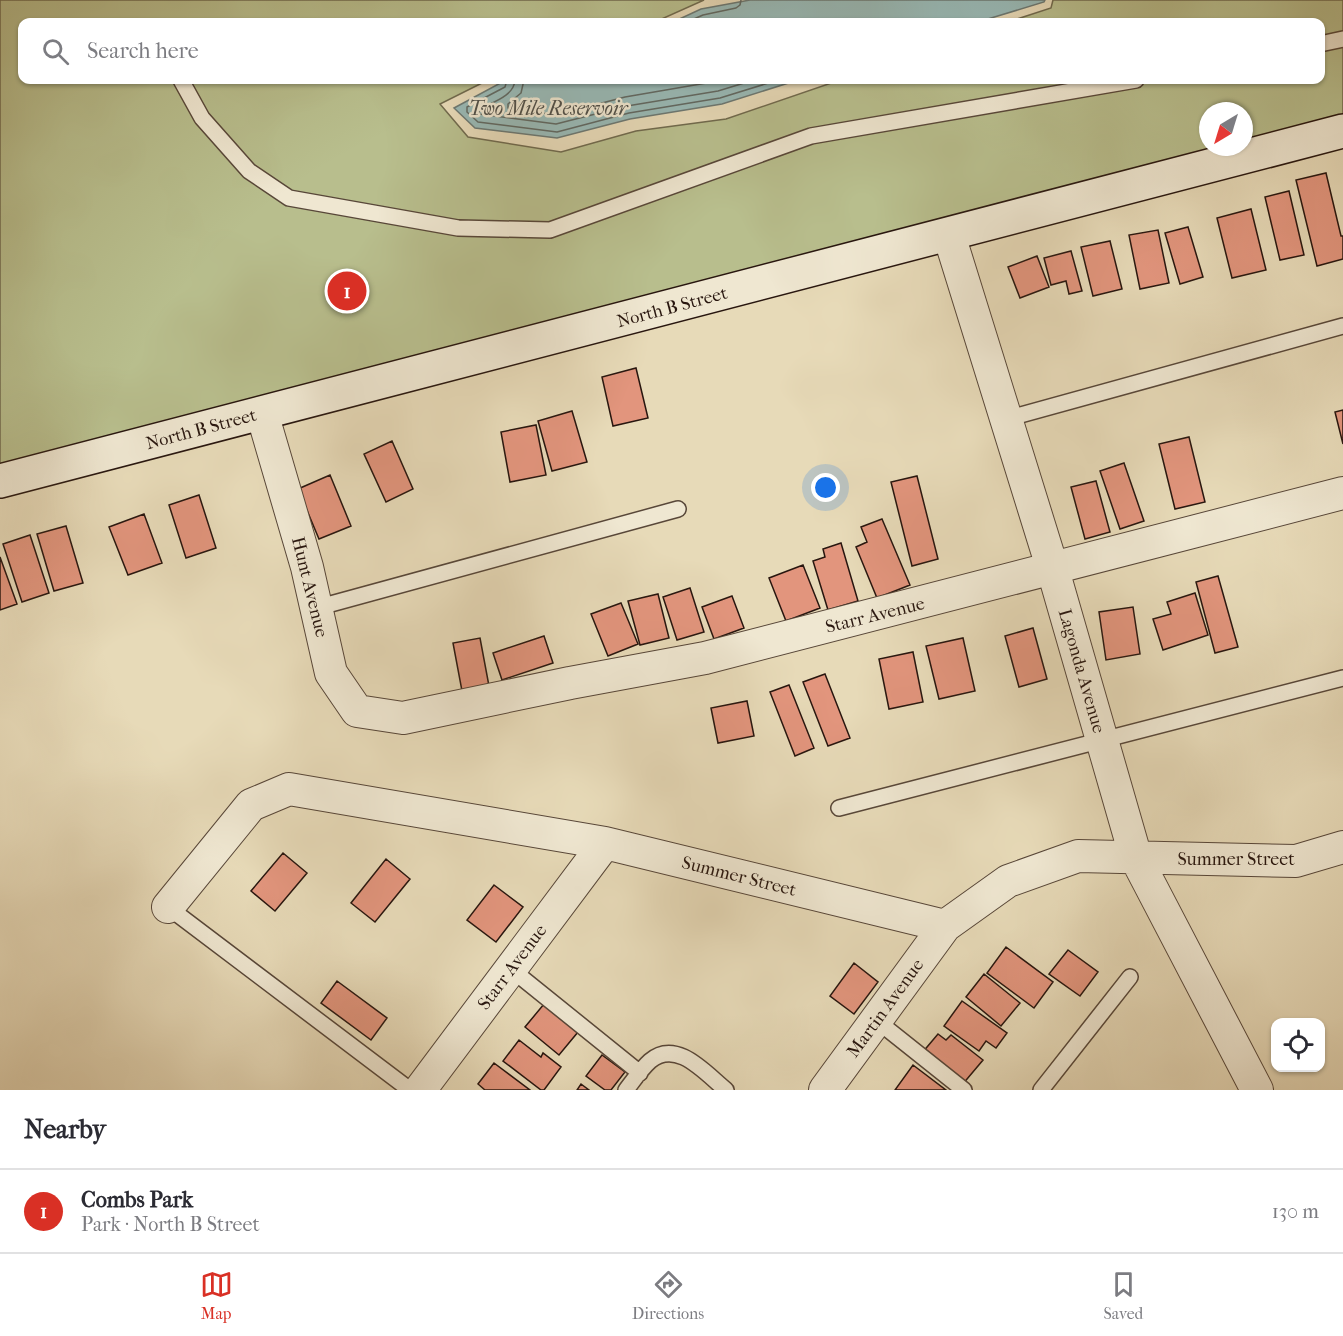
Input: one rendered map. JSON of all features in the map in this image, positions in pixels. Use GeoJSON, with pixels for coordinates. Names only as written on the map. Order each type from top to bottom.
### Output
{"type":"FeatureCollection","features":[{"type":"Feature","properties":{"kind":"main road","name":"North B Street"},"geometry":{"type":"LineString","coordinates":[[0,481],[1343,131]]}},
{"type":"Feature","properties":{"kind":"street","name":"Lagonda Avenue"},"geometry":{"type":"LineString","coordinates":[[949,235],[1053,570],[1136,858],[1256,1090]]}},
{"type":"Feature","properties":{"kind":"street","name":"Hunt Avenue"},"geometry":{"type":"LineString","coordinates":[[262,413],[306,567],[331,673],[357,711],[402,718]]}},
{"type":"Feature","properties":{"kind":"street","name":"Starr Avenue"},"geometry":{"type":"LineString","coordinates":[[402,718],[705,658],[1053,570],[1343,493]]}},
{"type":"Feature","properties":{"kind":"street","name":"Summer Street"},"geometry":{"type":"LineString","coordinates":[[168,907],[251,805],[290,789],[605,843],[945,926],[1008,882],[1078,856],[1296,861],[1343,848]]}},
{"type":"Feature","properties":{"kind":"street","name":"Starr Avenue"},"geometry":{"type":"LineString","coordinates":[[420,1090],[605,843]]}},
{"type":"Feature","properties":{"kind":"street","name":"Martin Avenue"},"geometry":{"type":"LineString","coordinates":[[825,1090],[945,926]]}},
{"type":"Feature","properties":{"kind":"lane"},"geometry":{"type":"LineString","coordinates":[[1325,43],[1343,39]]}},
{"type":"Feature","properties":{"kind":"lane"},"geometry":{"type":"LineString","coordinates":[[183,84],[202,118],[249,171],[289,198],[458,228],[550,230],[811,136],[1113,84]]}},
{"type":"Feature","properties":{"kind":"lane"},"geometry":{"type":"LineString","coordinates":[[1006,419],[1343,326]]}},
{"type":"Feature","properties":{"kind":"lane"},"geometry":{"type":"LineString","coordinates":[[316,608],[678,509]]}},
{"type":"Feature","properties":{"kind":"lane"},"geometry":{"type":"LineString","coordinates":[[839,808],[1343,678]]}},
{"type":"Feature","properties":{"kind":"lane"},"geometry":{"type":"LineString","coordinates":[[168,907],[410,1090]]}},
{"type":"Feature","properties":{"kind":"lane"},"geometry":{"type":"LineString","coordinates":[[511,969],[640,1073]]}},
{"type":"Feature","properties":{"kind":"lane"},"geometry":{"type":"LineString","coordinates":[[1041,1090],[1130,977]]}},
{"type":"Feature","properties":{"kind":"lane"},"geometry":{"type":"LineString","coordinates":[[876,1020],[964,1090]]}},
{"type":"Feature","properties":{"kind":"lane"},"geometry":{"type":"LineString","coordinates":[[626,1090],[650,1061],[659,1055],[672,1053],[682,1054],[726,1090]]}},
{"type":"Feature","properties":{"kind":"green space"},"geometry":{"type":"Polygon","coordinates":[[[0,0],[704,0],[664,18],[18,18],[18,84],[480,84],[440,104],[468,137],[561,152],[636,131],[726,119],[828,84],[1325,84],[1325,18],[1020,18],[1051,8],[1053,0],[1343,0],[1343,120],[1253,144],[1253,102],[1199,102],[1199,156],[1207,156],[0,472],[0,0]]]}},
{"type":"Feature","properties":{"kind":"water"},"geometry":{"type":"Polygon","coordinates":[[[750,0],[1045,0],[991,18],[682,18],[701,9],[750,0]]]}},
{"type":"Feature","properties":{"kind":"water","name":"Two Mile Reservoir"},"geometry":{"type":"Polygon","coordinates":[[[499,84],[785,84],[722,104],[630,119],[557,138],[475,128],[454,108],[499,84]]]}},
{"type":"Feature","properties":{"kind":"building"},"geometry":{"type":"Polygon","coordinates":[[[1326,173],[1341,236],[1343,236],[1343,259],[1317,266],[1296,180],[1326,173]]]}},
{"type":"Feature","properties":{"kind":"building"},"geometry":{"type":"Polygon","coordinates":[[[1289,191],[1304,255],[1280,260],[1265,197],[1289,191]]]}},
{"type":"Feature","properties":{"kind":"building"},"geometry":{"type":"Polygon","coordinates":[[[1251,209],[1266,270],[1232,278],[1217,218],[1251,209]]]}},
{"type":"Feature","properties":{"kind":"building"},"geometry":{"type":"Polygon","coordinates":[[[1188,227],[1203,277],[1180,284],[1165,233],[1188,227]]]}},
{"type":"Feature","properties":{"kind":"building"},"geometry":{"type":"Polygon","coordinates":[[[1158,230],[1169,283],[1140,289],[1129,235],[1158,230]]]}},
{"type":"Feature","properties":{"kind":"building"},"geometry":{"type":"Polygon","coordinates":[[[1110,241],[1122,289],[1093,296],[1081,247],[1110,241]]]}},
{"type":"Feature","properties":{"kind":"building"},"geometry":{"type":"Polygon","coordinates":[[[1071,251],[1082,291],[1069,294],[1066,281],[1051,285],[1044,258],[1071,251]]]}},
{"type":"Feature","properties":{"kind":"building"},"geometry":{"type":"Polygon","coordinates":[[[1037,256],[1049,287],[1020,298],[1008,267],[1037,256]]]}},
{"type":"Feature","properties":{"kind":"building"},"geometry":{"type":"Polygon","coordinates":[[[636,368],[648,418],[613,426],[602,377],[636,368]]]}},
{"type":"Feature","properties":{"kind":"building"},"geometry":{"type":"Polygon","coordinates":[[[1343,410],[1343,444],[1335,412],[1343,410]]]}},
{"type":"Feature","properties":{"kind":"building"},"geometry":{"type":"Polygon","coordinates":[[[572,411],[587,462],[552,471],[538,421],[572,411]]]}},
{"type":"Feature","properties":{"kind":"building"},"geometry":{"type":"Polygon","coordinates":[[[536,425],[546,475],[510,482],[501,432],[536,425]]]}},
{"type":"Feature","properties":{"kind":"building"},"geometry":{"type":"Polygon","coordinates":[[[1189,437],[1205,502],[1175,509],[1159,444],[1189,437]]]}},
{"type":"Feature","properties":{"kind":"building"},"geometry":{"type":"Polygon","coordinates":[[[392,441],[413,489],[386,502],[364,454],[392,441]]]}},
{"type":"Feature","properties":{"kind":"building"},"geometry":{"type":"Polygon","coordinates":[[[1124,463],[1144,521],[1120,529],[1100,471],[1124,463]]]}},
{"type":"Feature","properties":{"kind":"building"},"geometry":{"type":"Polygon","coordinates":[[[330,475],[351,526],[319,539],[298,489],[330,475]]]}},
{"type":"Feature","properties":{"kind":"building"},"geometry":{"type":"Polygon","coordinates":[[[917,476],[938,559],[912,566],[891,482],[917,476]]]}},
{"type":"Feature","properties":{"kind":"building"},"geometry":{"type":"Polygon","coordinates":[[[1096,481],[1110,532],[1085,539],[1071,487],[1096,481]]]}},
{"type":"Feature","properties":{"kind":"building"},"geometry":{"type":"Polygon","coordinates":[[[199,495],[216,548],[186,558],[169,505],[199,495]]]}},
{"type":"Feature","properties":{"kind":"building"},"geometry":{"type":"Polygon","coordinates":[[[144,514],[162,563],[128,575],[109,527],[144,514]]]}},
{"type":"Feature","properties":{"kind":"building"},"geometry":{"type":"Polygon","coordinates":[[[882,519],[910,585],[877,598],[856,547],[867,542],[861,527],[882,519]]]}},
{"type":"Feature","properties":{"kind":"building"},"geometry":{"type":"Polygon","coordinates":[[[66,526],[83,583],[54,591],[37,534],[66,526]]]}},
{"type":"Feature","properties":{"kind":"building"},"geometry":{"type":"Polygon","coordinates":[[[30,535],[49,593],[22,602],[3,544],[30,535]]]}},
{"type":"Feature","properties":{"kind":"building"},"geometry":{"type":"Polygon","coordinates":[[[841,543],[858,601],[828,610],[813,561],[825,557],[823,549],[841,543]]]}},
{"type":"Feature","properties":{"kind":"building"},"geometry":{"type":"Polygon","coordinates":[[[0,557],[17,604],[0,610],[0,557]]]}},
{"type":"Feature","properties":{"kind":"building"},"geometry":{"type":"Polygon","coordinates":[[[803,565],[820,608],[786,621],[769,578],[803,565]]]}},
{"type":"Feature","properties":{"kind":"building"},"geometry":{"type":"Polygon","coordinates":[[[1218,576],[1238,647],[1215,653],[1196,582],[1218,576]]]}},
{"type":"Feature","properties":{"kind":"building"},"geometry":{"type":"Polygon","coordinates":[[[690,588],[704,632],[677,640],[663,597],[690,588]]]}},
{"type":"Feature","properties":{"kind":"building"},"geometry":{"type":"Polygon","coordinates":[[[1195,593],[1208,635],[1163,650],[1153,619],[1171,614],[1167,602],[1195,593]]]}},
{"type":"Feature","properties":{"kind":"building"},"geometry":{"type":"Polygon","coordinates":[[[658,594],[669,638],[640,645],[628,601],[658,594]]]}},
{"type":"Feature","properties":{"kind":"building"},"geometry":{"type":"Polygon","coordinates":[[[732,596],[744,628],[714,639],[702,607],[732,596]]]}},
{"type":"Feature","properties":{"kind":"building"},"geometry":{"type":"Polygon","coordinates":[[[621,603],[638,644],[608,656],[591,614],[621,603]]]}},
{"type":"Feature","properties":{"kind":"building"},"geometry":{"type":"Polygon","coordinates":[[[1133,607],[1140,654],[1106,660],[1099,612],[1133,607]]]}},
{"type":"Feature","properties":{"kind":"building"},"geometry":{"type":"Polygon","coordinates":[[[1033,628],[1047,679],[1019,687],[1005,636],[1033,628]]]}},
{"type":"Feature","properties":{"kind":"building"},"geometry":{"type":"Polygon","coordinates":[[[544,636],[553,663],[502,680],[493,653],[544,636]]]}},
{"type":"Feature","properties":{"kind":"building"},"geometry":{"type":"Polygon","coordinates":[[[480,638],[489,686],[462,691],[453,643],[480,638]]]}},
{"type":"Feature","properties":{"kind":"building"},"geometry":{"type":"Polygon","coordinates":[[[963,638],[975,691],[939,699],[926,646],[963,638]]]}},
{"type":"Feature","properties":{"kind":"building"},"geometry":{"type":"Polygon","coordinates":[[[913,652],[923,702],[889,709],[879,659],[913,652]]]}},
{"type":"Feature","properties":{"kind":"building"},"geometry":{"type":"Polygon","coordinates":[[[825,674],[850,738],[828,746],[803,682],[825,674]]]}},
{"type":"Feature","properties":{"kind":"building"},"geometry":{"type":"Polygon","coordinates":[[[789,685],[814,748],[795,756],[770,692],[789,685]]]}},
{"type":"Feature","properties":{"kind":"building"},"geometry":{"type":"Polygon","coordinates":[[[747,701],[754,736],[718,743],[711,708],[747,701]]]}},
{"type":"Feature","properties":{"kind":"building"},"geometry":{"type":"Polygon","coordinates":[[[283,853],[307,873],[275,911],[251,891],[283,853]]]}},
{"type":"Feature","properties":{"kind":"building"},"geometry":{"type":"Polygon","coordinates":[[[386,859],[410,879],[375,922],[351,903],[386,859]]]}},
{"type":"Feature","properties":{"kind":"building"},"geometry":{"type":"Polygon","coordinates":[[[494,885],[523,907],[496,942],[467,920],[494,885]]]}},
{"type":"Feature","properties":{"kind":"building"},"geometry":{"type":"Polygon","coordinates":[[[1006,947],[1053,982],[1034,1008],[987,973],[1006,947]]]}},
{"type":"Feature","properties":{"kind":"building"},"geometry":{"type":"Polygon","coordinates":[[[1068,950],[1098,972],[1080,996],[1049,974],[1068,950]]]}},
{"type":"Feature","properties":{"kind":"building"},"geometry":{"type":"Polygon","coordinates":[[[854,963],[878,982],[854,1014],[830,996],[854,963]]]}},
{"type":"Feature","properties":{"kind":"building"},"geometry":{"type":"Polygon","coordinates":[[[984,974],[1020,1003],[1001,1026],[966,997],[984,974]]]}},
{"type":"Feature","properties":{"kind":"building"},"geometry":{"type":"Polygon","coordinates":[[[337,981],[387,1018],[371,1040],[321,1003],[337,981]]]}},
{"type":"Feature","properties":{"kind":"building"},"geometry":{"type":"Polygon","coordinates":[[[962,1001],[1007,1033],[996,1048],[986,1041],[979,1051],[944,1026],[962,1001]]]}},
{"type":"Feature","properties":{"kind":"building"},"geometry":{"type":"Polygon","coordinates":[[[544,1004],[578,1032],[559,1055],[525,1027],[544,1004]]]}},
{"type":"Feature","properties":{"kind":"building"},"geometry":{"type":"Polygon","coordinates":[[[938,1034],[946,1040],[951,1035],[983,1060],[962,1085],[922,1053],[938,1034]]]}},
{"type":"Feature","properties":{"kind":"building"},"geometry":{"type":"Polygon","coordinates":[[[519,1040],[541,1057],[543,1053],[561,1067],[544,1090],[503,1061],[519,1040]]]}},
{"type":"Feature","properties":{"kind":"building"},"geometry":{"type":"Polygon","coordinates":[[[602,1055],[625,1072],[611,1090],[605,1090],[586,1076],[602,1055]]]}},
{"type":"Feature","properties":{"kind":"building"},"geometry":{"type":"Polygon","coordinates":[[[494,1063],[530,1090],[485,1090],[478,1084],[494,1063]]]}},
{"type":"Feature","properties":{"kind":"building"},"geometry":{"type":"Polygon","coordinates":[[[913,1065],[946,1090],[895,1090],[913,1065]]]}},
{"type":"Feature","properties":{"kind":"building"},"geometry":{"type":"Polygon","coordinates":[[[581,1084],[589,1090],[577,1090],[581,1084]]]}},
{"type":"Feature","properties":{"kind":"place","name":"Combs Park"},"geometry":{"type":"Point","coordinates":[347,291]}}]}
